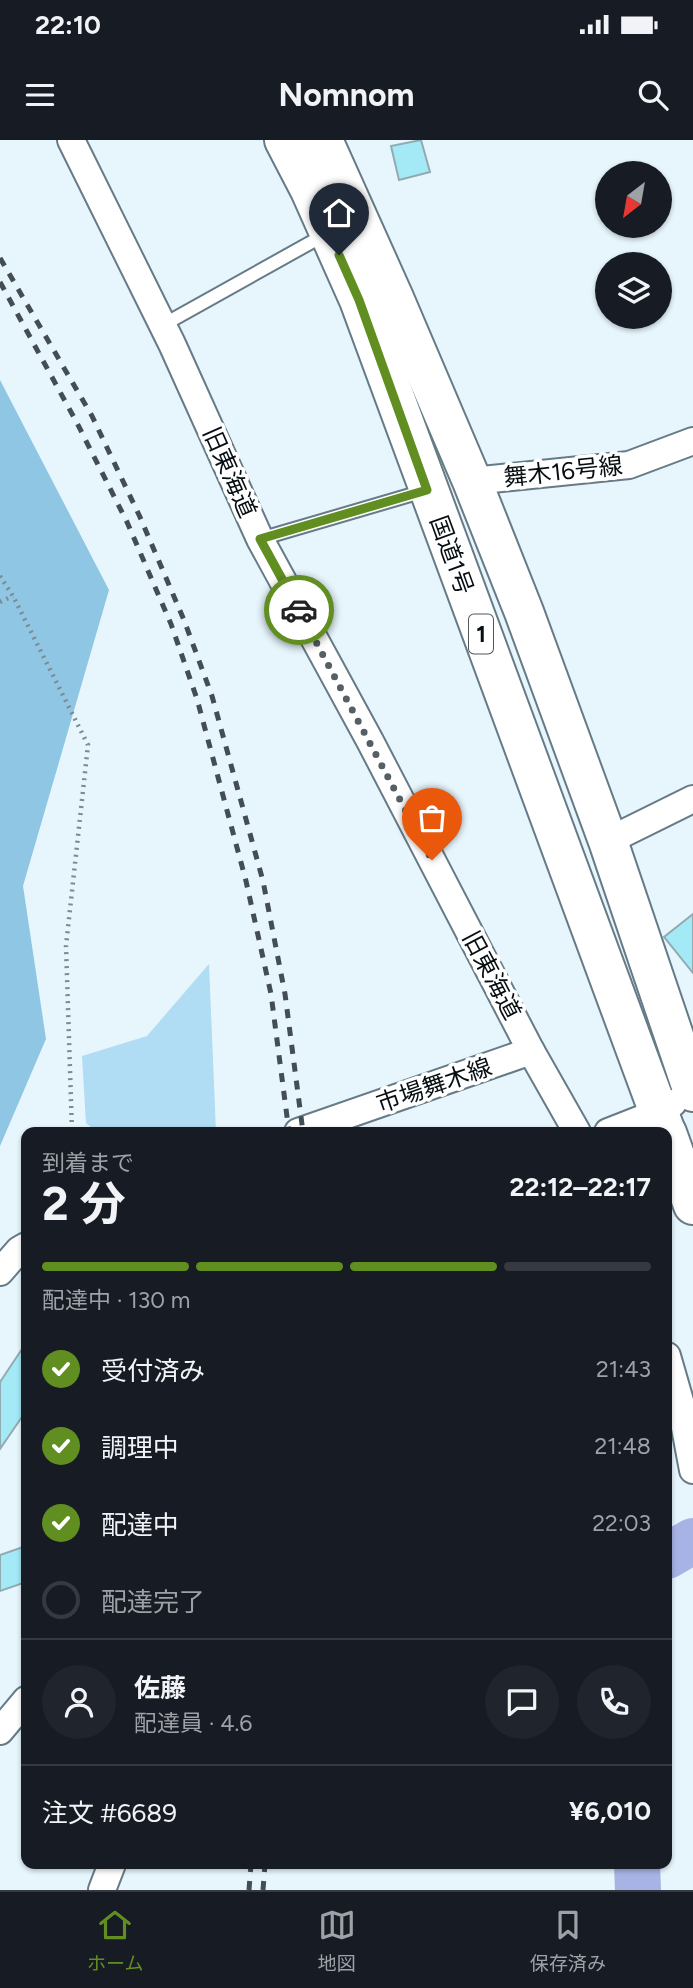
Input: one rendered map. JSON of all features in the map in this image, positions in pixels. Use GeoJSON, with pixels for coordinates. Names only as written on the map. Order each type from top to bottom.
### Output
{"type":"FeatureCollection","features":[{"type":"Feature","properties":{"kind":"highway","name":"国道1号"},"geometry":{"type":"LineString","coordinates":[[284,140],[359,300],[664,1126]]}},
{"type":"Feature","properties":{"kind":"highway","name":"国道1号"},"geometry":{"type":"LineString","coordinates":[[323,140],[472,481],[524,612],[608,841],[693,1090]]}},
{"type":"Feature","properties":{"kind":"highway","name":"国道1号"},"geometry":{"type":"LineString","coordinates":[[672,1148],[693,1205]]}},
{"type":"Feature","properties":{"kind":"street","name":"旧東海道"},"geometry":{"type":"LineString","coordinates":[[71,140],[163,325],[260,539],[364,730],[531,1051],[574,1127]]}},
{"type":"Feature","properties":{"kind":"street","name":"舞木16号線"},"geometry":{"type":"LineString","coordinates":[[472,481],[629,466],[693,441]]}},
{"type":"Feature","properties":{"kind":"street"},"geometry":{"type":"LineString","coordinates":[[608,841],[693,799]]}},
{"type":"Feature","properties":{"kind":"street","name":"市場舞木線"},"geometry":{"type":"LineString","coordinates":[[312,1127],[531,1051]]}},
{"type":"Feature","properties":{"kind":"street"},"geometry":{"type":"LineString","coordinates":[[664,1126],[693,1090]]}},
{"type":"Feature","properties":{"kind":"street"},"geometry":{"type":"LineString","coordinates":[[0,1272],[21,1249]]}},
{"type":"Feature","properties":{"kind":"street"},"geometry":{"type":"LineString","coordinates":[[672,1373],[693,1470]]}},
{"type":"Feature","properties":{"kind":"street"},"geometry":{"type":"LineString","coordinates":[[0,1731],[21,1706]]}},
{"type":"Feature","properties":{"kind":"street"},"geometry":{"type":"LineString","coordinates":[[102,1890],[110,1869]]}},
{"type":"Feature","properties":{"kind":"lane"},"geometry":{"type":"LineString","coordinates":[[163,325],[329,233]]}},
{"type":"Feature","properties":{"kind":"lane"},"geometry":{"type":"LineString","coordinates":[[260,539],[427,490]]}},
{"type":"Feature","properties":{"kind":"path"},"geometry":{"type":"LineString","coordinates":[[0,576],[13,596],[88,746],[66,946],[72,1127]]}},
{"type":"Feature","properties":{"kind":"path"},"geometry":{"type":"LineString","coordinates":[[0,601],[13,596]]}},
{"type":"Feature","properties":{"kind":"shaded area"},"geometry":{"type":"Polygon","coordinates":[[[0,380],[109,590],[23,886],[46,1039],[0,1146],[0,380]]]}},
{"type":"Feature","properties":{"kind":"shaded area"},"geometry":{"type":"Polygon","coordinates":[[[209,964],[216,1127],[91,1127],[86,1123],[82,1056],[147,1036],[209,964]]]}},
{"type":"Feature","properties":{"kind":"building"},"geometry":{"type":"Polygon","coordinates":[[[421,140],[430,172],[399,180],[391,146],[421,140]]]}},
{"type":"Feature","properties":{"kind":"building"},"geometry":{"type":"Polygon","coordinates":[[[693,914],[693,973],[664,937],[693,914]]]}},
{"type":"Feature","properties":{"kind":"building"},"geometry":{"type":"Polygon","coordinates":[[[21,1350],[21,1418],[0,1449],[0,1382],[21,1350]]]}},
{"type":"Feature","properties":{"kind":"building"},"geometry":{"type":"Polygon","coordinates":[[[21,1548],[21,1584],[0,1591],[0,1555],[21,1548]]]}},
{"type":"Feature","properties":{"kind":"waterway"},"geometry":{"type":"LineString","coordinates":[[672,1553],[693,1541]]}},
{"type":"Feature","properties":{"kind":"waterway"},"geometry":{"type":"LineString","coordinates":[[637,1869],[638,1890]]}},
{"type":"Feature","properties":{"kind":"railway"},"geometry":{"type":"LineString","coordinates":[[0,258],[92,416],[140,517],[184,620],[212,696],[263,881],[285,994],[302,1127]]}},
{"type":"Feature","properties":{"kind":"railway"},"geometry":{"type":"LineString","coordinates":[[0,282],[77,423],[127,522],[171,624],[197,699],[246,881],[271,994],[288,1127]]}},
{"type":"Feature","properties":{"kind":"railway"},"geometry":{"type":"LineString","coordinates":[[249,1890],[251,1869]]}},
{"type":"Feature","properties":{"kind":"railway"},"geometry":{"type":"LineString","coordinates":[[263,1890],[265,1869]]}},
{"type":"Feature","properties":{"kind":"way so far"},"geometry":{"type":"LineString","coordinates":[[299,610],[432,860]]}},
{"type":"Feature","properties":{"kind":"route"},"geometry":{"type":"LineString","coordinates":[[299,610],[260,539],[427,490],[359,300],[339,255]]}}]}
